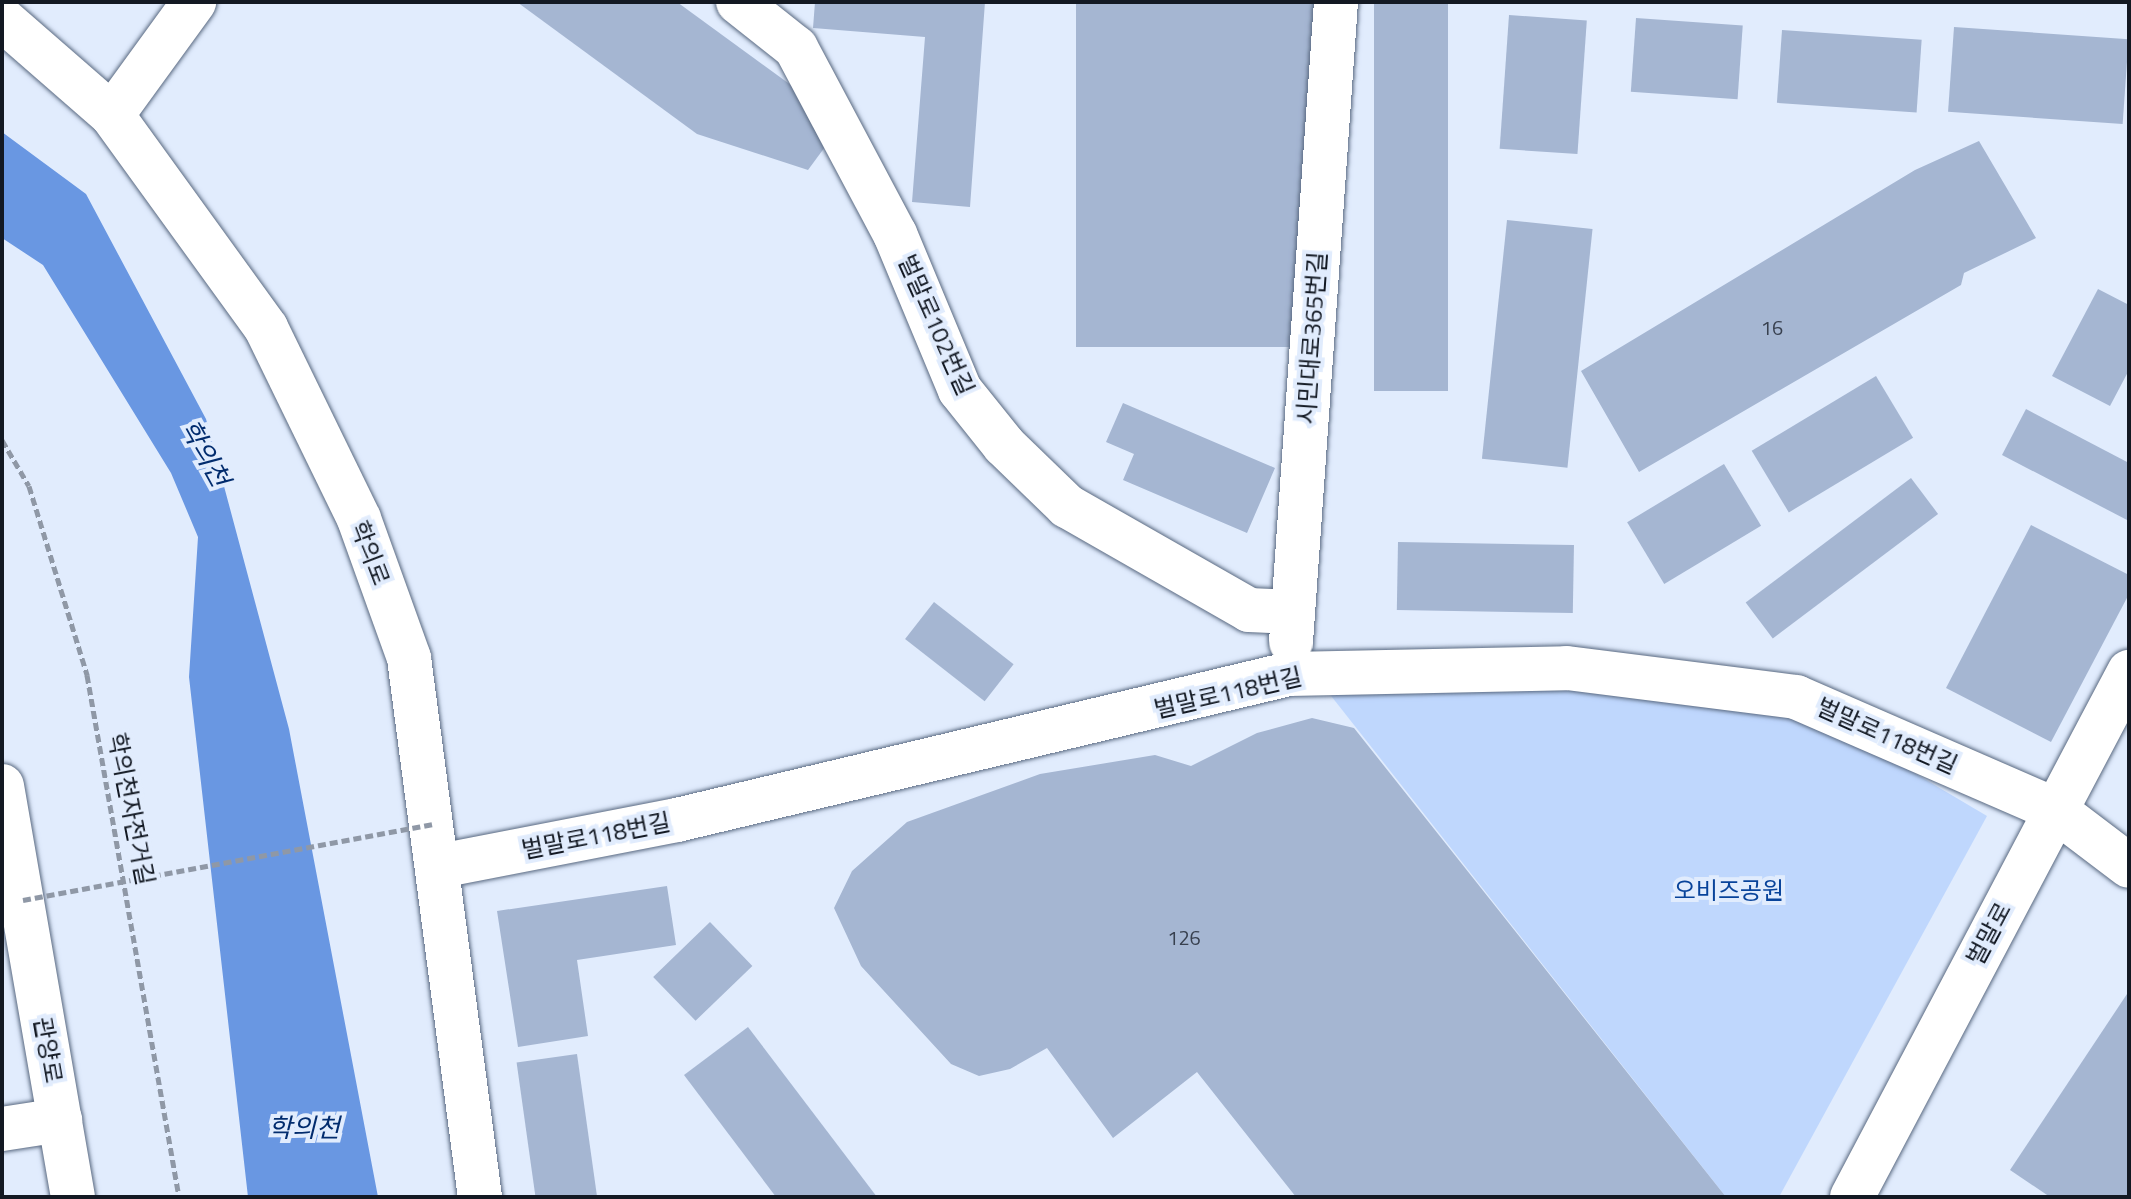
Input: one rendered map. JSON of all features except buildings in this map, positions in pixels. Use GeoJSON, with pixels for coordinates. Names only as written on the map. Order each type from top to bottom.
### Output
{"type":"FeatureCollection","features":[{"type":"Feature","properties":{"kind":"street"},"geometry":{"type":"LineString","coordinates":[[112,115],[194,2]]}},
{"type":"Feature","properties":{"kind":"street","name":"벌말로102번길"},"geometry":{"type":"LineString","coordinates":[[738,2],[796,48],[895,234],[960,390],[1004,445],[1067,506],[1249,610],[1293,612]]}},
{"type":"Feature","properties":{"kind":"street","name":"시민대로365번길"},"geometry":{"type":"LineString","coordinates":[[1289,674],[1336,2]]}},
{"type":"Feature","properties":{"kind":"street","name":"학의로"},"geometry":{"type":"LineString","coordinates":[[2,19],[112,115],[266,328],[359,519],[409,658],[480,1197]]}},
{"type":"Feature","properties":{"kind":"street","name":"벌말로118번길"},"geometry":{"type":"LineString","coordinates":[[436,845],[677,820],[1289,674],[1567,668],[1796,697],[2054,809],[2129,866]]}},
{"type":"Feature","properties":{"kind":"street","name":"벌말로"},"geometry":{"type":"LineString","coordinates":[[1852,1197],[2054,809],[2129,672]]}},
{"type":"Feature","properties":{"kind":"street","name":"관양로"},"geometry":{"type":"LineString","coordinates":[[2,786],[23,900],[19,982],[60,1120],[73,1197]]}},
{"type":"Feature","properties":{"kind":"street"},"geometry":{"type":"LineString","coordinates":[[2,1129],[60,1120]]}},
{"type":"Feature","properties":{"kind":"path","name":"학의천자전거길"},"geometry":{"type":"LineString","coordinates":[[2,440],[29,486],[58,566],[87,675],[179,1197]]}},
{"type":"Feature","properties":{"kind":"path"},"geometry":{"type":"LineString","coordinates":[[23,900],[436,845]]}},
{"type":"Feature","properties":{"kind":"green space","name":"오비즈공원"},"geometry":{"type":"Polygon","coordinates":[[[1376,680],[1747,696],[1828,722],[1987,816],[1779,1197],[1726,1197],[1328,692],[1376,680]]]}},
{"type":"Feature","properties":{"kind":"water","name":"학의천"},"geometry":{"type":"Polygon","coordinates":[[[2,132],[86,194],[206,419],[289,729],[378,1197],[248,1197],[189,677],[198,537],[171,473],[43,265],[2,238],[2,132]]]}}]}
